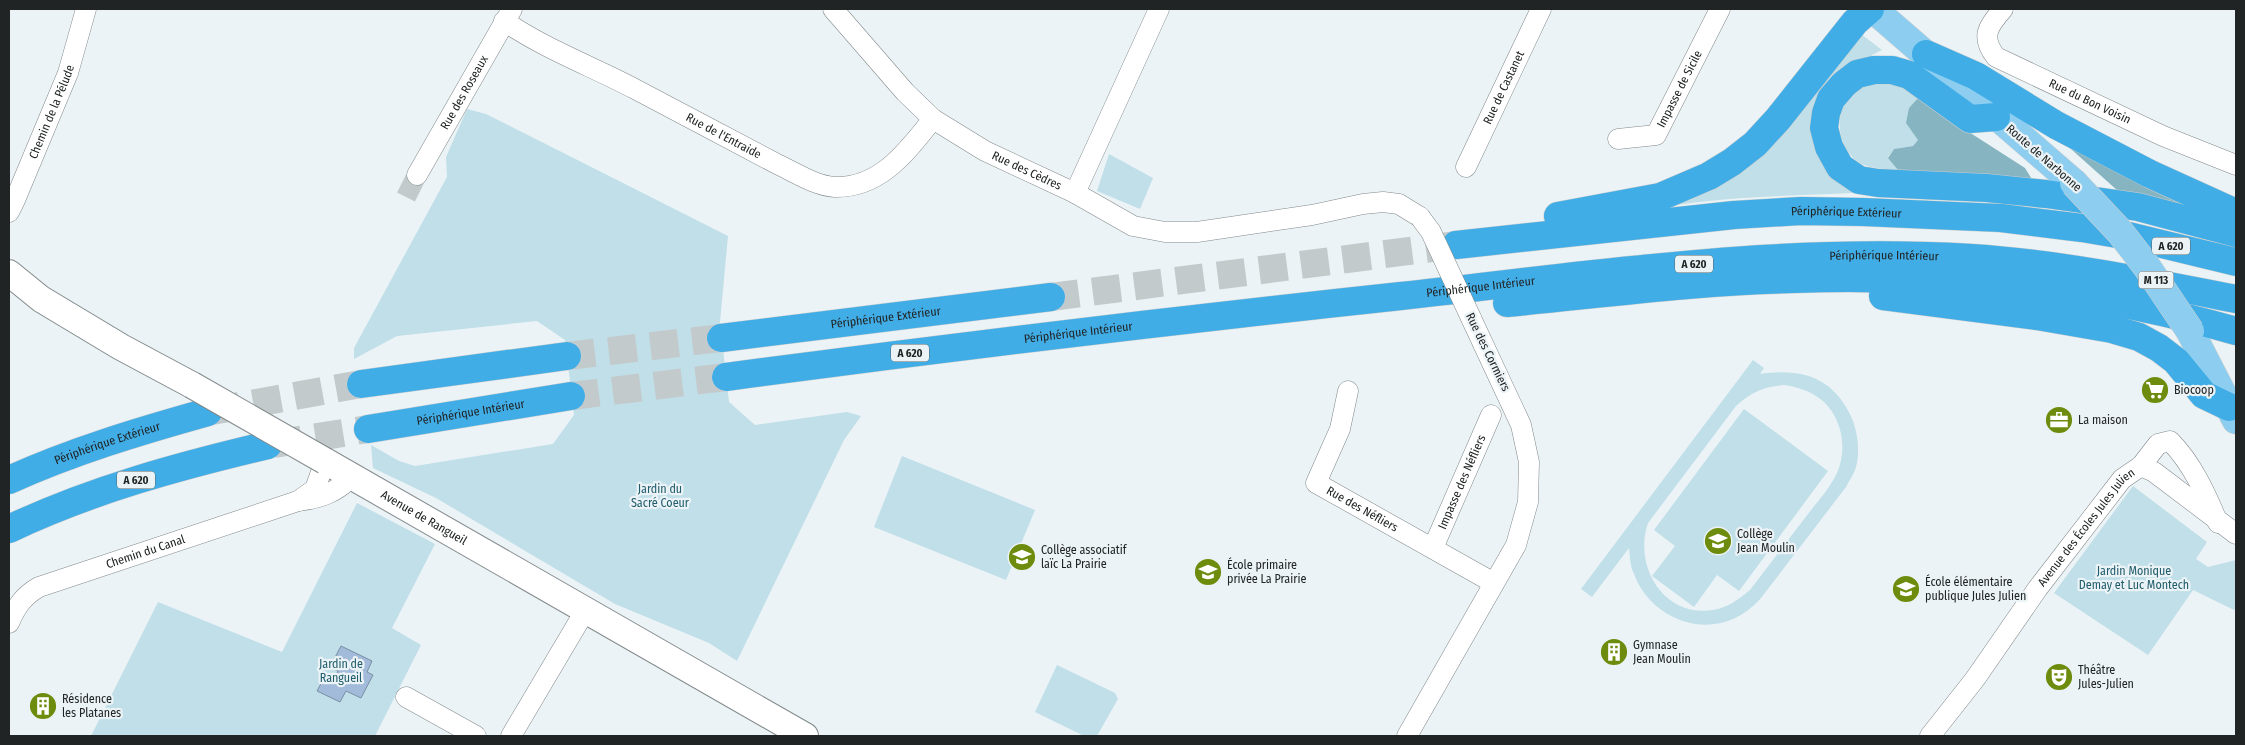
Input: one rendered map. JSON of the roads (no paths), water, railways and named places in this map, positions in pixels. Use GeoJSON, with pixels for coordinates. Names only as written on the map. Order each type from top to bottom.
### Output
{"type":"FeatureCollection","features":[{"type":"Feature","properties":{"kind":"highway"},"geometry":{"type":"LineString","coordinates":[[1823,61],[1831,41],[1837,9]]}},
{"type":"Feature","properties":{"kind":"highway"},"geometry":{"type":"LineString","coordinates":[[1823,61],[1855,22],[1871,9]]}},
{"type":"Feature","properties":{"kind":"highway"},"geometry":{"type":"LineString","coordinates":[[1926,54],[1976,76],[2056,125],[2150,174],[2236,213]]}},
{"type":"Feature","properties":{"kind":"highway","name":"Périphérique Extérieur"},"geometry":{"type":"LineString","coordinates":[[1823,61],[1778,119],[1755,144],[1709,176],[1660,197],[1464,232],[1456,245],[1734,215],[1801,211],[1873,212],[2001,218],[2082,228],[2137,238],[2236,262]]}},
{"type":"Feature","properties":{"kind":"highway"},"geometry":{"type":"LineString","coordinates":[[1996,117],[1970,119],[1909,75],[1892,70],[1874,70],[1857,74],[1844,84],[1831,99],[1826,113],[1824,128],[1829,147],[1840,167],[1859,180],[1878,183],[1987,188],[2046,194],[2138,207],[2236,233]]}},
{"type":"Feature","properties":{"kind":"highway","name":"Périphérique Intérieur"},"geometry":{"type":"LineString","coordinates":[[726,377],[1246,312],[1640,268],[1716,262],[1837,257],[1954,258],[2025,263],[2121,276],[2236,299]]}},
{"type":"Feature","properties":{"kind":"highway"},"geometry":{"type":"LineString","coordinates":[[1246,312],[1269,327],[1749,281],[1862,278],[1931,281],[2024,289],[2149,310],[2236,331]]}},
{"type":"Feature","properties":{"kind":"highway"},"geometry":{"type":"LineString","coordinates":[[1749,281],[1760,289],[1795,288],[1909,298],[2037,316],[2112,329],[2139,337],[2159,348],[2176,361],[2204,395],[2233,414]]}},
{"type":"Feature","properties":{"kind":"highway","name":"Périphérique Extérieur"},"geometry":{"type":"LineString","coordinates":[[721,338],[1051,297]]}},
{"type":"Feature","properties":{"kind":"highway"},"geometry":{"type":"LineString","coordinates":[[361,384],[567,356]]}},
{"type":"Feature","properties":{"kind":"highway","name":"Périphérique Intérieur"},"geometry":{"type":"LineString","coordinates":[[368,429],[571,396]]}},
{"type":"Feature","properties":{"kind":"highway","name":"Périphérique Extérieur"},"geometry":{"type":"LineString","coordinates":[[9,480],[126,435],[208,412]]}},
{"type":"Feature","properties":{"kind":"highway","name":"A 620"},"geometry":{"type":"LineString","coordinates":[[9,529],[73,502],[159,472],[268,445]]}},
{"type":"Feature","properties":{"kind":"main road","name":"Route de Narbonne"},"geometry":{"type":"LineString","coordinates":[[1871,9],[1926,54],[2074,183],[2120,232],[2152,274],[2190,331],[2233,414]]}},
{"type":"Feature","properties":{"kind":"street","name":"Chemin de la Pélude"},"geometry":{"type":"LineString","coordinates":[[9,212],[16,200],[68,73],[86,9]]}},
{"type":"Feature","properties":{"kind":"street","name":"Rue des Cèdres"},"geometry":{"type":"LineString","coordinates":[[833,9],[905,92],[933,118],[985,151],[1074,193],[1159,9]]}},
{"type":"Feature","properties":{"kind":"street","name":"Rue de Castanet"},"geometry":{"type":"LineString","coordinates":[[1466,167],[1541,9]]}},
{"type":"Feature","properties":{"kind":"street","name":"Impasse de Sicile"},"geometry":{"type":"LineString","coordinates":[[1618,139],[1656,135],[1720,9]]}},
{"type":"Feature","properties":{"kind":"street","name":"Rue du Bon Voisin"},"geometry":{"type":"LineString","coordinates":[[2003,9],[1991,23],[1986,36],[1989,48],[1996,57],[2163,136],[2236,165]]}},
{"type":"Feature","properties":{"kind":"street","name":"Rue de l'Entraide"},"geometry":{"type":"LineString","coordinates":[[508,15],[530,39],[633,88],[721,136],[816,183],[834,187],[873,179],[885,172],[911,146],[933,118]]}},
{"type":"Feature","properties":{"kind":"street","name":"Rue des Roseaux"},"geometry":{"type":"LineString","coordinates":[[416,175],[508,15]]}},
{"type":"Feature","properties":{"kind":"street","name":"Rue des Cormiers"},"geometry":{"type":"LineString","coordinates":[[1074,193],[1133,226],[1165,232],[1198,232],[1383,202],[1399,204],[1411,209],[1420,217],[1431,232],[1521,425],[1529,462],[1528,502],[1516,545],[1407,736]]}},
{"type":"Feature","properties":{"kind":"street","name":"Avenue de Rangueil"},"geometry":{"type":"LineString","coordinates":[[9,273],[41,299],[121,347],[353,476],[806,736]]}},
{"type":"Feature","properties":{"kind":"street","name":"Avenue de Rangueil"},"geometry":{"type":"LineString","coordinates":[[9,288],[41,299]]}},
{"type":"Feature","properties":{"kind":"street","name":"Rue des Néfliers"},"geometry":{"type":"LineString","coordinates":[[1348,391],[1340,429],[1316,483],[1494,583]]}},
{"type":"Feature","properties":{"kind":"street","name":"Impasse des Néfliers"},"geometry":{"type":"LineString","coordinates":[[1433,548],[1491,415]]}},
{"type":"Feature","properties":{"kind":"street","name":"Avenue des Écoles Jules Julien"},"geometry":{"type":"LineString","coordinates":[[1930,736],[1975,679],[2038,588],[2122,479],[2140,466],[2158,444],[2170,441],[2179,450],[2205,493],[2218,522]]}},
{"type":"Feature","properties":{"kind":"street","name":"Chemin du Canal"},"geometry":{"type":"LineString","coordinates":[[298,501],[315,490],[325,461]]}},
{"type":"Feature","properties":{"kind":"street","name":"Avenue des Écoles Jules Julien"},"geometry":{"type":"LineString","coordinates":[[2140,466],[2154,472],[2236,534]]}},
{"type":"Feature","properties":{"kind":"street","name":"Chemin du Canal"},"geometry":{"type":"LineString","coordinates":[[9,623],[17,606],[27,593],[38,587],[298,501],[317,499],[339,490],[353,476]]}},
{"type":"Feature","properties":{"kind":"street"},"geometry":{"type":"LineString","coordinates":[[511,736],[585,610]]}},
{"type":"Feature","properties":{"kind":"street"},"geometry":{"type":"LineString","coordinates":[[406,696],[476,736]]}},
{"type":"Feature","properties":{"kind":"tunnel"},"geometry":{"type":"LineString","coordinates":[[406,197],[417,175]]}},
{"type":"Feature","properties":{"kind":"tunnel"},"geometry":{"type":"LineString","coordinates":[[1051,297],[1456,245]]}},
{"type":"Feature","properties":{"kind":"tunnel"},"geometry":{"type":"LineString","coordinates":[[567,356],[721,338]]}},
{"type":"Feature","properties":{"kind":"tunnel"},"geometry":{"type":"LineString","coordinates":[[571,396],[726,377]]}},
{"type":"Feature","properties":{"kind":"tunnel"},"geometry":{"type":"LineString","coordinates":[[212,411],[361,384]]}},
{"type":"Feature","properties":{"kind":"tunnel"},"geometry":{"type":"LineString","coordinates":[[274,444],[368,429]]}},
{"type":"Feature","properties":{"kind":"place","name":"Biocoop"},"geometry":{"type":"Point","coordinates":[2155,390]}},
{"type":"Feature","properties":{"kind":"place","name":"La maison"},"geometry":{"type":"Point","coordinates":[2059,420]}},
{"type":"Feature","properties":{"kind":"place","name":"Collège Jean Moulin"},"geometry":{"type":"Point","coordinates":[1718,541]}},
{"type":"Feature","properties":{"kind":"place","name":"Collège associatif laïc La Prairie"},"geometry":{"type":"Point","coordinates":[1022,557]}},
{"type":"Feature","properties":{"kind":"place","name":"École primaire privée La Prairie"},"geometry":{"type":"Point","coordinates":[1208,572]}},
{"type":"Feature","properties":{"kind":"place","name":"École élémentaire publique Jules Julien"},"geometry":{"type":"Point","coordinates":[1906,589]}},
{"type":"Feature","properties":{"kind":"place","name":"Gymnase Jean Moulin"},"geometry":{"type":"Point","coordinates":[1614,652]}},
{"type":"Feature","properties":{"kind":"place","name":"Théâtre Jules-Julien"},"geometry":{"type":"Point","coordinates":[2059,677]}},
{"type":"Feature","properties":{"kind":"place","name":"Résidence les Platanes"},"geometry":{"type":"Point","coordinates":[43,706]}},
{"type":"Feature","properties":{"kind":"park label","name":"Jardin du Sacré Coeur"},"geometry":{"type":"Point","coordinates":[660,496]}},
{"type":"Feature","properties":{"kind":"park label","name":"Jardin Monique Demay et Luc Montech"},"geometry":{"type":"Point","coordinates":[2134,578]}},
{"type":"Feature","properties":{"kind":"park label","name":"Jardin de Rangueil"},"geometry":{"type":"Point","coordinates":[341,671]}}]}
